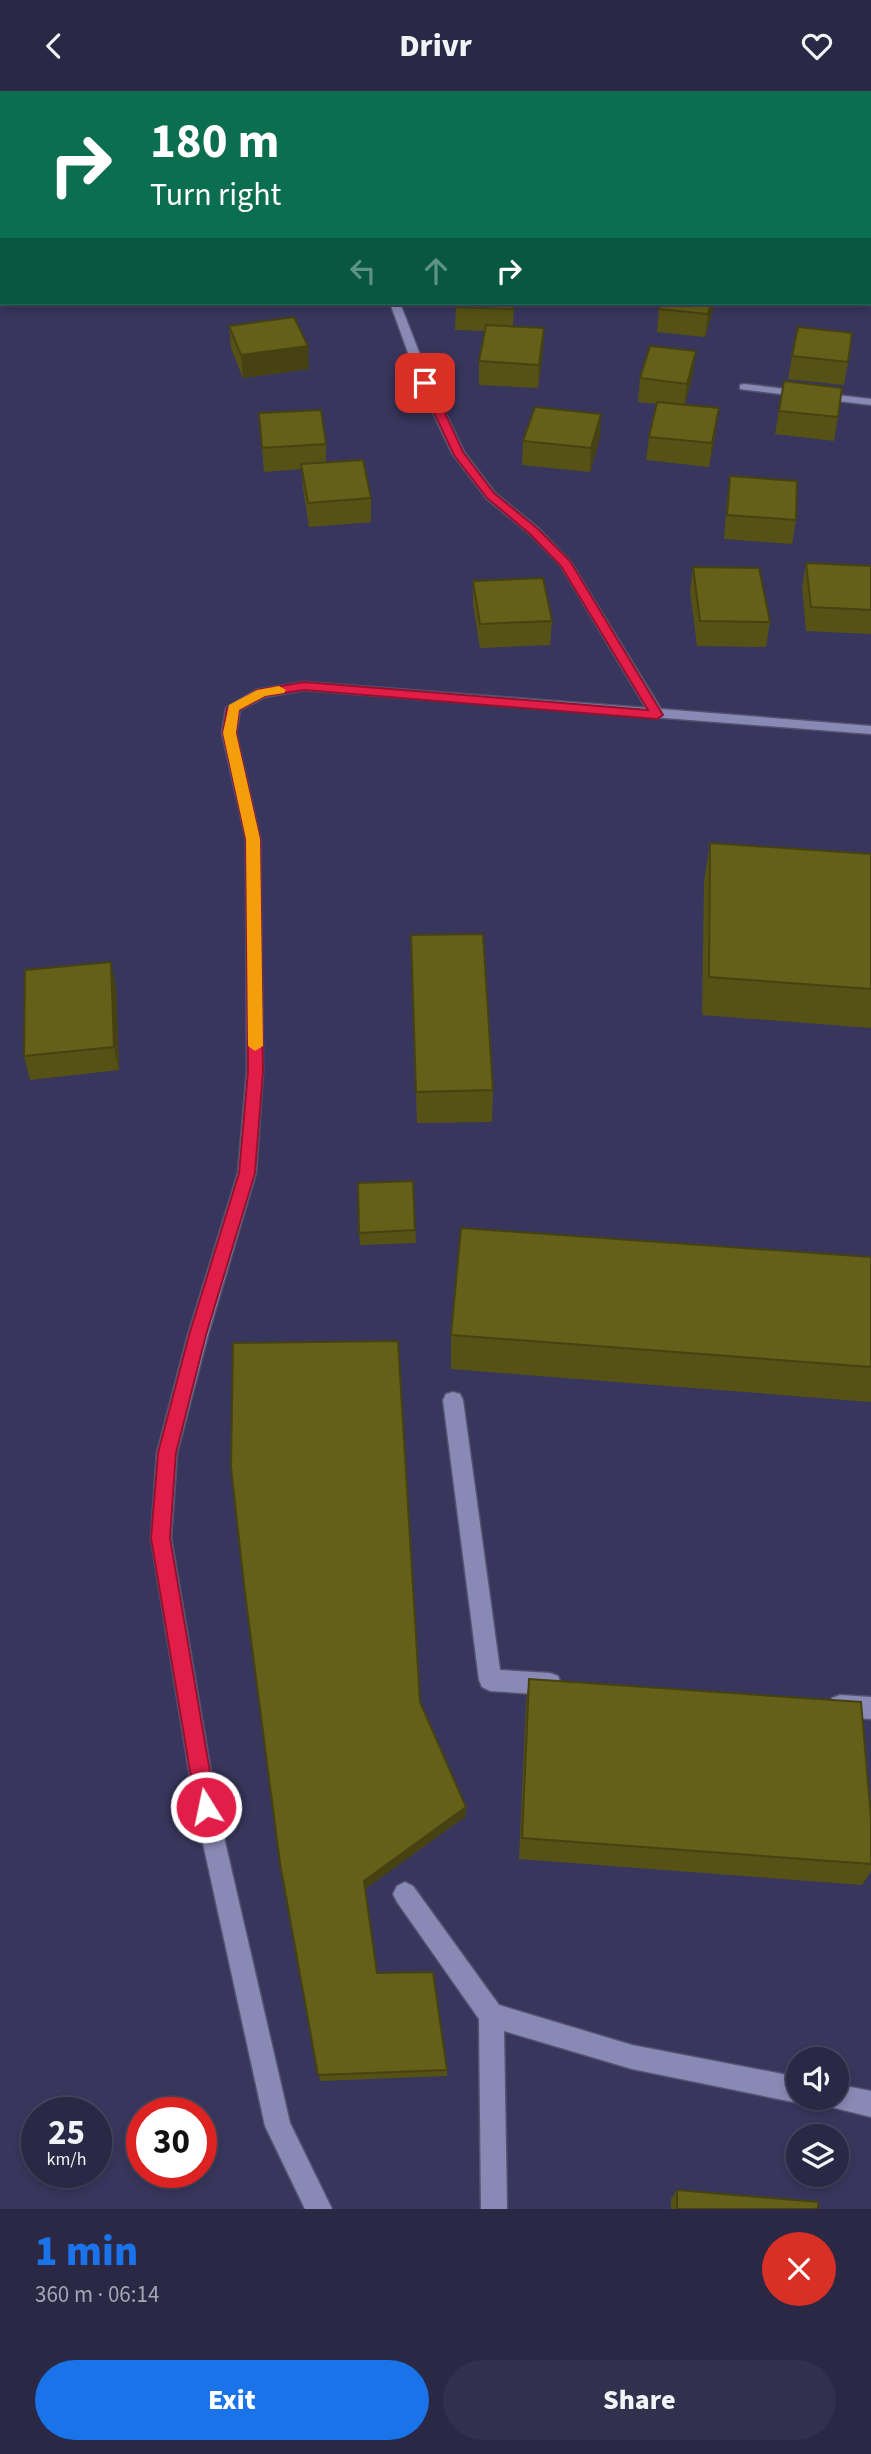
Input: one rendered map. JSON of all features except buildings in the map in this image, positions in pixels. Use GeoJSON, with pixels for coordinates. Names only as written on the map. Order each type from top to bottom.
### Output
{"type":"FeatureCollection","features":[{"type":"Feature","properties":{"kind":"street"},"geometry":{"type":"LineString","coordinates":[[396,305],[425,383],[458,453],[491,496],[534,531],[566,564],[657,715]]}},
{"type":"Feature","properties":{"kind":"street"},"geometry":{"type":"LineString","coordinates":[[744,387],[871,402]]}},
{"type":"Feature","properties":{"kind":"street"},"geometry":{"type":"LineString","coordinates":[[319,2209],[278,2126],[206,1807],[161,1538],[167,1453],[198,1335],[247,1173],[255,1071],[253,839],[229,733],[233,708],[261,693],[304,686],[871,730]]}},
{"type":"Feature","properties":{"kind":"street"},"geometry":{"type":"LineString","coordinates":[[453,1400],[490,1680],[572,1686]]}},
{"type":"Feature","properties":{"kind":"street"},"geometry":{"type":"LineString","coordinates":[[817,1704],[871,1708]]}},
{"type":"Feature","properties":{"kind":"street"},"geometry":{"type":"LineString","coordinates":[[405,1894],[491,2015],[494,2209]]}},
{"type":"Feature","properties":{"kind":"street"},"geometry":{"type":"LineString","coordinates":[[491,2015],[632,2057],[786,2087]]}},
{"type":"Feature","properties":{"kind":"street"},"geometry":{"type":"LineString","coordinates":[[849,2100],[871,2104]]}},
{"type":"Feature","properties":{"kind":"slow traffic"},"geometry":{"type":"LineString","coordinates":[[255,1046],[253,839],[229,733],[233,708],[261,693],[279,690]]}},
{"type":"Feature","properties":{"kind":"route"},"geometry":{"type":"LineString","coordinates":[[206,1807],[161,1538],[167,1453],[198,1335],[247,1173],[255,1071],[253,839],[229,733],[233,708],[261,693],[304,686],[657,715],[566,564],[534,531],[491,496],[458,453],[425,383]]}}]}
